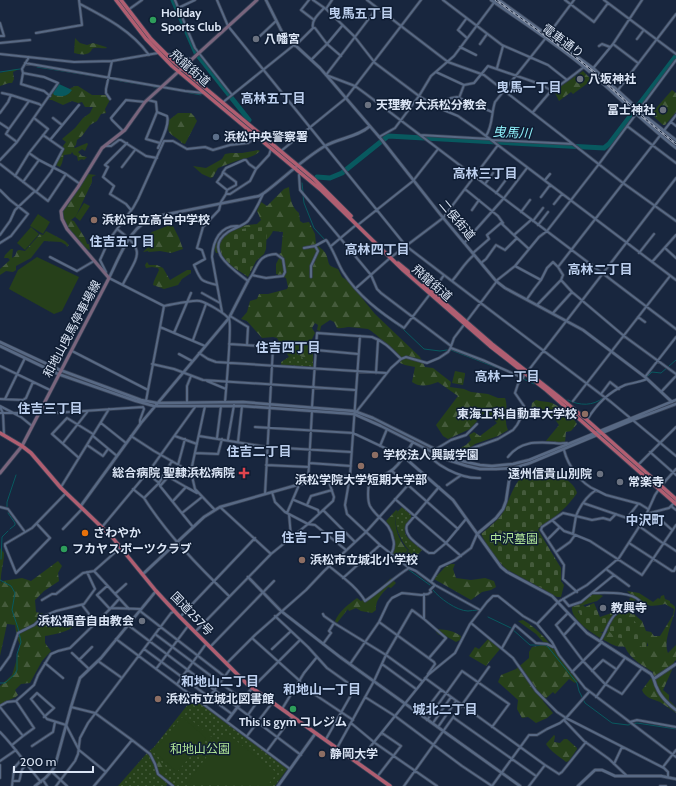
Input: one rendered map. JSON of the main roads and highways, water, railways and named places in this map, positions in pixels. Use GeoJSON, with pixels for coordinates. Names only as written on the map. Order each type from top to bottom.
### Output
{"type":"FeatureCollection","features":[{"type":"Feature","properties":{"kind":"highway","name":"飛龍街道"},"geometry":{"type":"LineString","coordinates":[[116,0],[136,27],[159,53],[271,149],[314,179],[392,258],[466,323],[524,377],[587,420],[599,434],[638,464],[660,487]]}},
{"type":"Feature","properties":{"kind":"highway","name":"飛龍街道"},"geometry":{"type":"LineString","coordinates":[[121,0],[151,39],[204,93],[280,151],[301,173],[358,224]]}},
{"type":"Feature","properties":{"kind":"highway","name":"飛龍街道"},"geometry":{"type":"LineString","coordinates":[[524,377],[545,389],[676,502]]}},
{"type":"Feature","properties":{"kind":"highway","name":"国道257号"},"geometry":{"type":"LineString","coordinates":[[0,433],[22,446],[30,453],[66,494],[102,527],[156,591],[188,626],[252,688],[292,718],[390,786]]}},
{"type":"Feature","properties":{"kind":"main road","name":"和地山曳馬停車場線"},"geometry":{"type":"LineString","coordinates":[[0,473],[22,446],[108,277],[66,228],[60,211],[80,184],[93,160],[104,146],[124,132],[146,101],[193,60],[255,1]]}},
{"type":"Feature","properties":{"kind":"waterway"},"geometry":{"type":"LineString","coordinates":[[173,0],[196,53],[249,120]]}},
{"type":"Feature","properties":{"kind":"waterway","name":"曳馬川"},"geometry":{"type":"LineString","coordinates":[[317,177],[330,178],[342,173],[388,136],[604,148],[609,144],[676,56]]}},
{"type":"Feature","properties":{"kind":"waterway"},"geometry":{"type":"LineString","coordinates":[[37,67],[100,77]]}},
{"type":"Feature","properties":{"kind":"waterway"},"geometry":{"type":"LineString","coordinates":[[0,72],[20,69]]}},
{"type":"Feature","properties":{"kind":"waterway"},"geometry":{"type":"LineString","coordinates":[[109,79],[117,80]]}},
{"type":"Feature","properties":{"kind":"waterway"},"geometry":{"type":"LineString","coordinates":[[120,81],[145,85]]}},
{"type":"Feature","properties":{"kind":"waterway"},"geometry":{"type":"LineString","coordinates":[[168,89],[180,91]]}},
{"type":"Feature","properties":{"kind":"waterway"},"geometry":{"type":"LineString","coordinates":[[185,92],[201,95]]}},
{"type":"Feature","properties":{"kind":"waterway"},"geometry":{"type":"LineString","coordinates":[[302,183],[303,192]]}},
{"type":"Feature","properties":{"kind":"waterway"},"geometry":{"type":"LineString","coordinates":[[303,195],[304,203],[314,228],[326,241],[335,257]]}},
{"type":"Feature","properties":{"kind":"waterway"},"geometry":{"type":"LineString","coordinates":[[358,293],[379,312],[403,329],[424,349],[440,351],[447,350]]}},
{"type":"Feature","properties":{"kind":"waterway"},"geometry":{"type":"LineString","coordinates":[[451,350],[503,370]]}},
{"type":"Feature","properties":{"kind":"waterway"},"geometry":{"type":"LineString","coordinates":[[647,377],[652,372],[661,373],[676,360]]}},
{"type":"Feature","properties":{"kind":"waterway"},"geometry":{"type":"LineString","coordinates":[[519,377],[534,384]]}},
{"type":"Feature","properties":{"kind":"waterway"},"geometry":{"type":"LineString","coordinates":[[606,396],[616,389]]}},
{"type":"Feature","properties":{"kind":"waterway"},"geometry":{"type":"LineString","coordinates":[[568,400],[582,404],[591,404],[603,398]]}},
{"type":"Feature","properties":{"kind":"waterway"},"geometry":{"type":"LineString","coordinates":[[7,507],[7,502],[16,475]]}},
{"type":"Feature","properties":{"kind":"waterway"},"geometry":{"type":"LineString","coordinates":[[8,513],[15,523],[15,525],[10,529]]}},
{"type":"Feature","properties":{"kind":"waterway"},"geometry":{"type":"LineString","coordinates":[[1,559],[2,537],[8,531]]}},
{"type":"Feature","properties":{"kind":"waterway"},"geometry":{"type":"LineString","coordinates":[[409,570],[430,585]]}},
{"type":"Feature","properties":{"kind":"waterway"},"geometry":{"type":"LineString","coordinates":[[0,580],[11,586],[15,593],[12,610],[21,642],[17,654],[17,670],[15,674],[5,683],[0,683]]}},
{"type":"Feature","properties":{"kind":"waterway"},"geometry":{"type":"LineString","coordinates":[[433,590],[439,597],[459,609],[468,611],[477,610]]}},
{"type":"Feature","properties":{"kind":"waterway"},"geometry":{"type":"LineString","coordinates":[[488,617],[511,628],[530,645],[545,645],[548,647],[577,683],[585,703],[612,723],[628,725],[637,723],[676,729]]}},
{"type":"Feature","properties":{"kind":"railway"},"geometry":{"type":"LineString","coordinates":[[496,0],[579,60],[644,118],[676,144]]}},
{"type":"Feature","properties":{"kind":"place","name":"Holiday Sports Club"},"geometry":{"type":"Point","coordinates":[153,20]}},
{"type":"Feature","properties":{"kind":"place","name":"八幡宮"},"geometry":{"type":"Point","coordinates":[256,39]}},
{"type":"Feature","properties":{"kind":"place","name":"八坂神社"},"geometry":{"type":"Point","coordinates":[580,79]}},
{"type":"Feature","properties":{"kind":"place","name":"天理教 大浜松分教会"},"geometry":{"type":"Point","coordinates":[368,105]}},
{"type":"Feature","properties":{"kind":"place","name":"冨士神社"},"geometry":{"type":"Point","coordinates":[663,110]}},
{"type":"Feature","properties":{"kind":"place","name":"浜松中央警察署"},"geometry":{"type":"Point","coordinates":[216,137]}},
{"type":"Feature","properties":{"kind":"place","name":"浜松市立高台中学校"},"geometry":{"type":"Point","coordinates":[94,220]}},
{"type":"Feature","properties":{"kind":"place","name":"東海工科自動車大学校"},"geometry":{"type":"Point","coordinates":[585,414]}},
{"type":"Feature","properties":{"kind":"place","name":"学校法人興誠学園"},"geometry":{"type":"Point","coordinates":[375,455]}},
{"type":"Feature","properties":{"kind":"place","name":"浜松学院大学短期大学部"},"geometry":{"type":"Point","coordinates":[361,466]}},
{"type":"Feature","properties":{"kind":"place","name":"総合病院 聖隷浜松病院"},"geometry":{"type":"Point","coordinates":[244,473]}},
{"type":"Feature","properties":{"kind":"place","name":"遠州信貴山別院"},"geometry":{"type":"Point","coordinates":[600,474]}},
{"type":"Feature","properties":{"kind":"place","name":"常楽寺"},"geometry":{"type":"Point","coordinates":[620,482]}},
{"type":"Feature","properties":{"kind":"place","name":"さわやか"},"geometry":{"type":"Point","coordinates":[85,533]}},
{"type":"Feature","properties":{"kind":"place","name":"フカヤスポーツクラブ"},"geometry":{"type":"Point","coordinates":[64,549]}},
{"type":"Feature","properties":{"kind":"place","name":"浜松市立城北小学校"},"geometry":{"type":"Point","coordinates":[302,560]}},
{"type":"Feature","properties":{"kind":"place","name":"教興寺"},"geometry":{"type":"Point","coordinates":[603,608]}},
{"type":"Feature","properties":{"kind":"place","name":"浜松福音自由教会"},"geometry":{"type":"Point","coordinates":[142,621]}},
{"type":"Feature","properties":{"kind":"place","name":"浜松市立城北図書館"},"geometry":{"type":"Point","coordinates":[158,699]}},
{"type":"Feature","properties":{"kind":"place","name":"This is gym コレジム"},"geometry":{"type":"Point","coordinates":[293,709]}},
{"type":"Feature","properties":{"kind":"place","name":"静岡大学"},"geometry":{"type":"Point","coordinates":[322,754]}},
{"type":"Feature","properties":{"kind":"district","name":"曳馬五丁目"},"geometry":{"type":"Point","coordinates":[361,13]}},
{"type":"Feature","properties":{"kind":"district","name":"曳馬一丁目"},"geometry":{"type":"Point","coordinates":[529,87]}},
{"type":"Feature","properties":{"kind":"district","name":"高林五丁目"},"geometry":{"type":"Point","coordinates":[273,98]}},
{"type":"Feature","properties":{"kind":"district","name":"高林三丁目"},"geometry":{"type":"Point","coordinates":[485,173]}},
{"type":"Feature","properties":{"kind":"district","name":"住吉五丁目"},"geometry":{"type":"Point","coordinates":[122,241]}},
{"type":"Feature","properties":{"kind":"district","name":"高林四丁目"},"geometry":{"type":"Point","coordinates":[377,249]}},
{"type":"Feature","properties":{"kind":"district","name":"高林二丁目"},"geometry":{"type":"Point","coordinates":[600,269]}},
{"type":"Feature","properties":{"kind":"district","name":"住吉四丁目"},"geometry":{"type":"Point","coordinates":[288,347]}},
{"type":"Feature","properties":{"kind":"district","name":"高林一丁目"},"geometry":{"type":"Point","coordinates":[507,376]}},
{"type":"Feature","properties":{"kind":"district","name":"住吉三丁目"},"geometry":{"type":"Point","coordinates":[50,408]}},
{"type":"Feature","properties":{"kind":"district","name":"住吉二丁目"},"geometry":{"type":"Point","coordinates":[259,451]}},
{"type":"Feature","properties":{"kind":"district","name":"中沢町"},"geometry":{"type":"Point","coordinates":[645,520]}},
{"type":"Feature","properties":{"kind":"district","name":"住吉一丁目"},"geometry":{"type":"Point","coordinates":[314,537]}},
{"type":"Feature","properties":{"kind":"district","name":"和地山二丁目"},"geometry":{"type":"Point","coordinates":[220,681]}},
{"type":"Feature","properties":{"kind":"district","name":"和地山一丁目"},"geometry":{"type":"Point","coordinates":[322,689]}},
{"type":"Feature","properties":{"kind":"district","name":"城北二丁目"},"geometry":{"type":"Point","coordinates":[445,709]}},
{"type":"Feature","properties":{"kind":"park label","name":"中沢墓園"},"geometry":{"type":"Point","coordinates":[514,539]}},
{"type":"Feature","properties":{"kind":"park label","name":"和地山公園"},"geometry":{"type":"Point","coordinates":[200,749]}}]}
